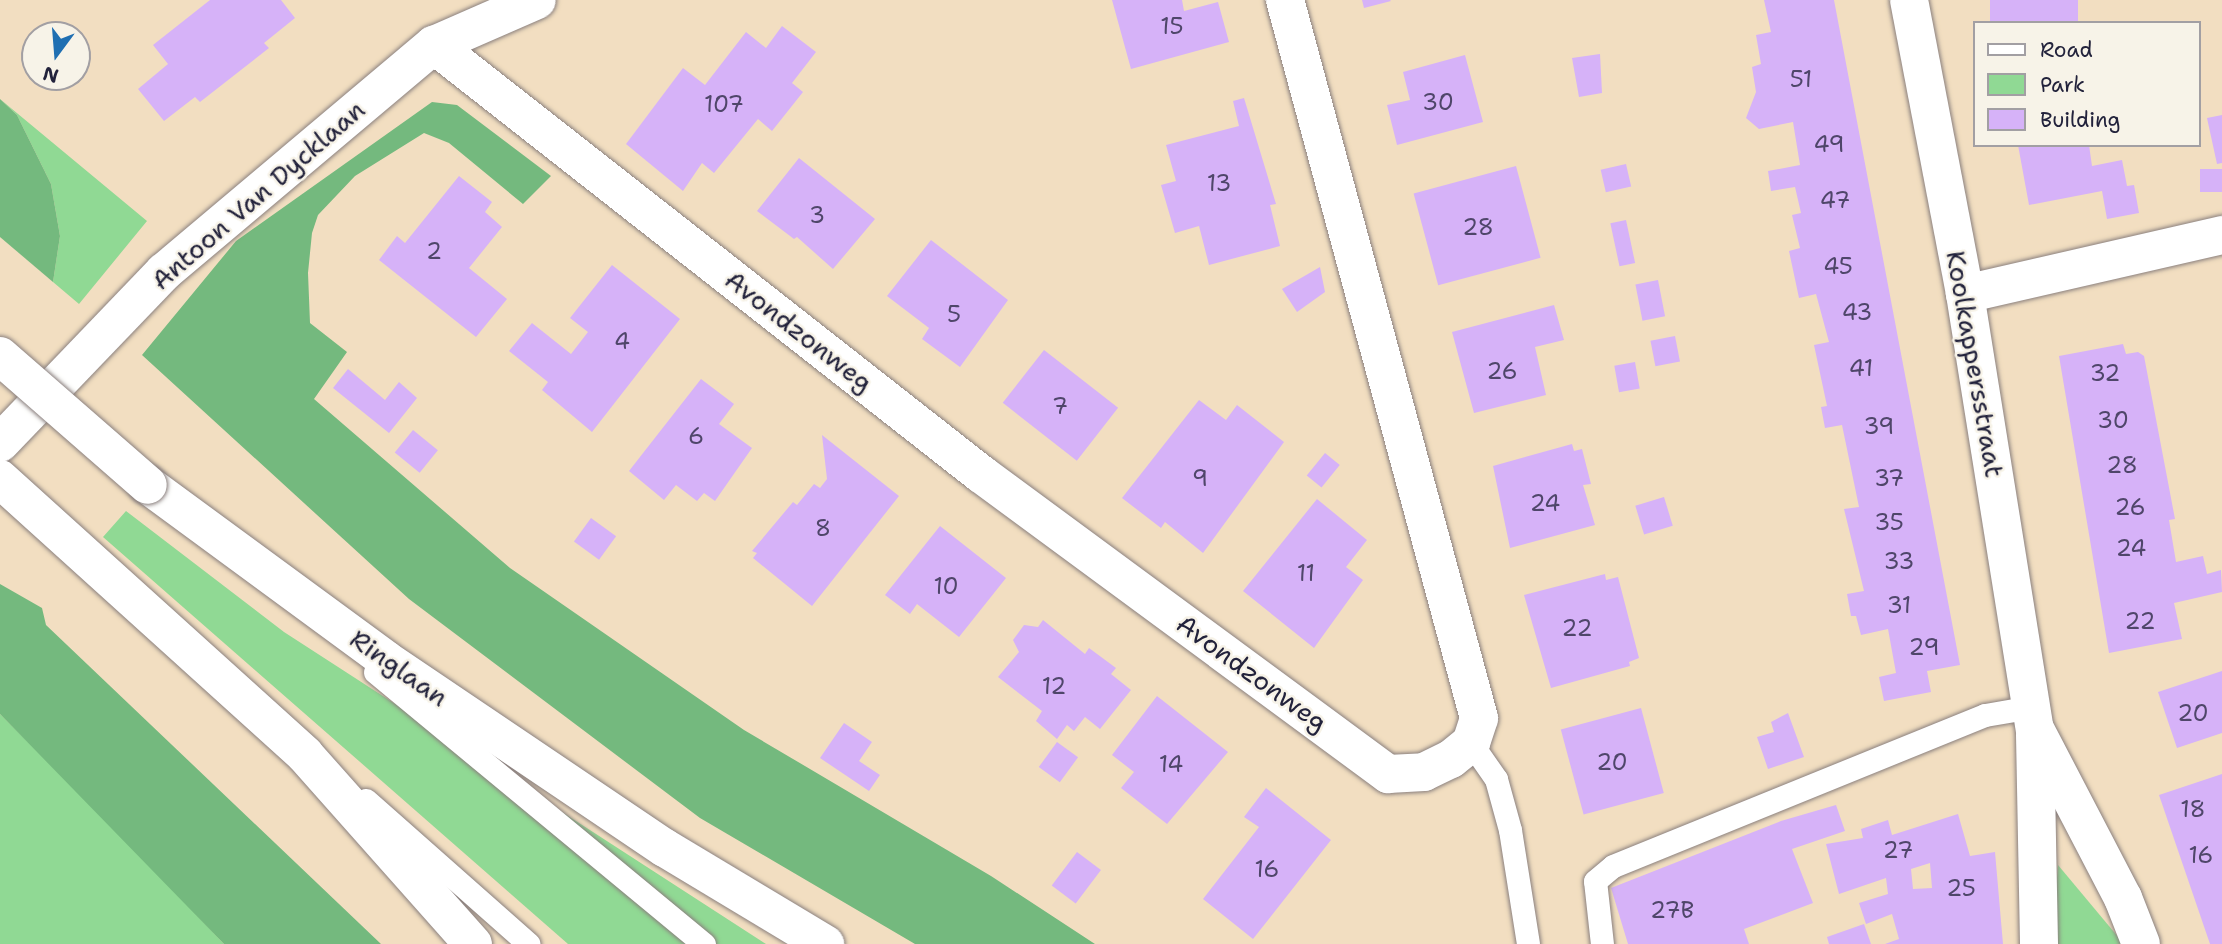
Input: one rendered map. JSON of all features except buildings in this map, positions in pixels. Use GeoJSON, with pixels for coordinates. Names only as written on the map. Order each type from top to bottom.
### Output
{"type":"FeatureCollection","features":[{"type":"Feature","properties":{"kind":"main road","name":"Antoon Van Dycklaan"},"geometry":{"type":"LineString","coordinates":[[5,438],[164,272],[433,45],[537,0]]}},
{"type":"Feature","properties":{"kind":"main road"},"geometry":{"type":"LineString","coordinates":[[1285,0],[1479,718],[1471,743]]}},
{"type":"Feature","properties":{"kind":"main road","name":"Koolkappersstraat"},"geometry":{"type":"LineString","coordinates":[[1909,0],[1965,294],[2034,718],[2039,944]]}},
{"type":"Feature","properties":{"kind":"main road","name":"Avondzonweg"},"geometry":{"type":"LineString","coordinates":[[433,45],[981,474],[1388,774],[1424,772],[1451,760],[1471,743]]}},
{"type":"Feature","properties":{"kind":"main road"},"geometry":{"type":"LineString","coordinates":[[1965,294],[2222,235]]}},
{"type":"Feature","properties":{"kind":"main road","name":"Ringlaan"},"geometry":{"type":"LineString","coordinates":[[0,356],[148,485],[386,660],[665,848],[825,944]]}},
{"type":"Feature","properties":{"kind":"main road"},"geometry":{"type":"LineString","coordinates":[[0,479],[88,555],[305,755],[473,944]]}},
{"type":"Feature","properties":{"kind":"main road","name":"Koolkappersstraat"},"geometry":{"type":"LineString","coordinates":[[2034,718],[2123,898],[2141,944]]}},
{"type":"Feature","properties":{"kind":"lane"},"geometry":{"type":"LineString","coordinates":[[148,485],[705,944]]}},
{"type":"Feature","properties":{"kind":"lane"},"geometry":{"type":"LineString","coordinates":[[88,555],[529,944]]}},
{"type":"Feature","properties":{"kind":"lane"},"geometry":{"type":"LineString","coordinates":[[1602,944],[1595,881],[1613,866],[1985,715],[2034,718]]}},
{"type":"Feature","properties":{"kind":"lane"},"geometry":{"type":"LineString","coordinates":[[1471,743],[1496,779],[1510,830],[1528,944]]}},
{"type":"Feature","properties":{"kind":"green space"},"geometry":{"type":"Polygon","coordinates":[[[0,99],[147,221],[79,304],[53,282],[60,236],[51,184],[17,115],[0,99]]]}},
{"type":"Feature","properties":{"kind":"green space"},"geometry":{"type":"Polygon","coordinates":[[[0,99],[17,115],[51,184],[60,236],[53,282],[0,237],[0,99]]]}},
{"type":"Feature","properties":{"kind":"green space"},"geometry":{"type":"Polygon","coordinates":[[[432,102],[457,105],[551,176],[523,204],[449,143],[424,133],[355,176],[318,215],[312,233],[308,273],[310,323],[347,352],[314,399],[510,568],[744,730],[991,876],[1095,944],[915,944],[700,818],[409,599],[142,355],[236,241],[432,102]]]}},
{"type":"Feature","properties":{"kind":"green space"},"geometry":{"type":"Polygon","coordinates":[[[126,511],[284,632],[766,944],[568,944],[103,537],[126,511]]]}},
{"type":"Feature","properties":{"kind":"green space"},"geometry":{"type":"Polygon","coordinates":[[[0,584],[42,608],[46,625],[381,944],[224,944],[0,714],[0,584]]]}},
{"type":"Feature","properties":{"kind":"green space"},"geometry":{"type":"Polygon","coordinates":[[[0,714],[132,847],[224,944],[0,944],[0,714]]]}},
{"type":"Feature","properties":{"kind":"green space"},"geometry":{"type":"Polygon","coordinates":[[[2058,865],[2124,944],[2052,944],[2058,865]]]}}]}
